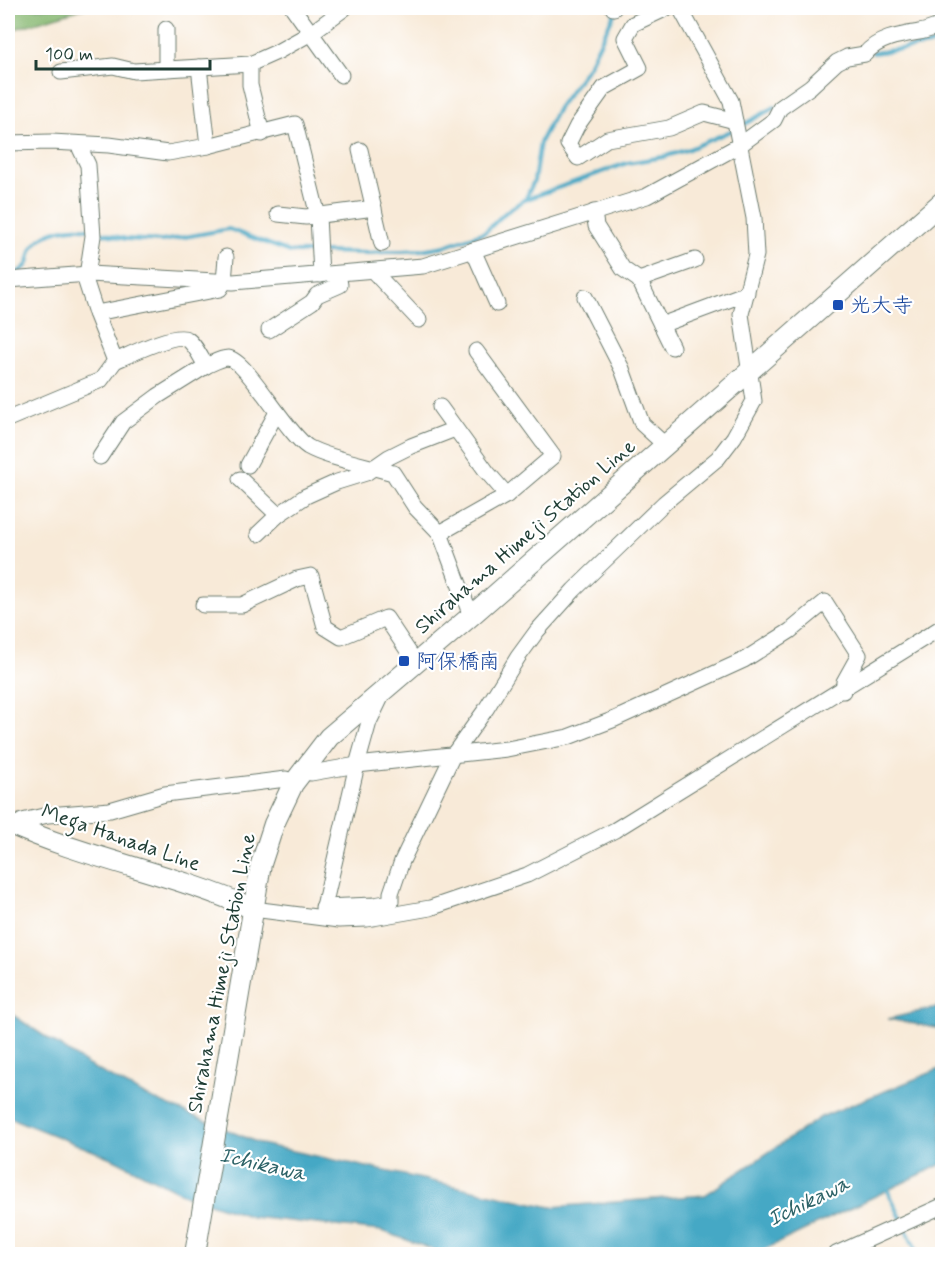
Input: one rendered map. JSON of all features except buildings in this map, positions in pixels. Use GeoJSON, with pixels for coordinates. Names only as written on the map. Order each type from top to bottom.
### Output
{"type":"FeatureCollection","features":[{"type":"Feature","properties":{"kind":"main road","name":"Shirahama Himeji Station Line"},"geometry":{"type":"LineString","coordinates":[[195,1254],[264,854],[274,824],[293,784],[328,737],[471,616],[942,202]]}},
{"type":"Feature","properties":{"kind":"main road","name":"Mega Hanada Line"},"geometry":{"type":"LineString","coordinates":[[12,825],[78,850],[226,897],[253,913]]}},
{"type":"Feature","properties":{"kind":"street"},"geometry":{"type":"LineString","coordinates":[[293,8],[341,75]]}},
{"type":"Feature","properties":{"kind":"street"},"geometry":{"type":"LineString","coordinates":[[61,72],[112,66],[134,71],[250,64],[312,33],[345,8]]}},
{"type":"Feature","properties":{"kind":"street"},"geometry":{"type":"LineString","coordinates":[[667,8],[633,24],[625,38],[640,68],[604,88],[577,126],[568,144],[578,158],[607,139],[669,128],[704,113],[735,121]]}},
{"type":"Feature","properties":{"kind":"street"},"geometry":{"type":"LineString","coordinates":[[253,913],[322,912],[391,902],[391,893],[402,861],[453,755],[486,709],[518,657],[574,590],[664,503],[718,458],[734,437],[754,401],[741,314],[756,255],[754,218],[731,101],[680,8]]}},
{"type":"Feature","properties":{"kind":"street"},"geometry":{"type":"LineString","coordinates":[[14,280],[89,274],[224,282],[423,266],[647,196],[740,145],[774,120],[780,108],[810,87],[837,62],[867,51],[901,33],[921,32],[942,25]]}},
{"type":"Feature","properties":{"kind":"street"},"geometry":{"type":"LineString","coordinates":[[166,29],[166,69]]}},
{"type":"Feature","properties":{"kind":"street"},"geometry":{"type":"LineString","coordinates":[[250,64],[250,85],[262,134]]}},
{"type":"Feature","properties":{"kind":"street"},"geometry":{"type":"LineString","coordinates":[[199,67],[208,146]]}},
{"type":"Feature","properties":{"kind":"street"},"geometry":{"type":"LineString","coordinates":[[8,143],[51,142],[110,145],[168,153],[262,134],[295,124],[318,216],[321,275]]}},
{"type":"Feature","properties":{"kind":"street"},"geometry":{"type":"LineString","coordinates":[[78,144],[88,165],[92,229],[89,274],[86,282],[115,362]]}},
{"type":"Feature","properties":{"kind":"street"},"geometry":{"type":"LineString","coordinates":[[360,150],[382,244]]}},
{"type":"Feature","properties":{"kind":"street"},"geometry":{"type":"LineString","coordinates":[[278,214],[306,217],[374,208]]}},
{"type":"Feature","properties":{"kind":"street"},"geometry":{"type":"LineString","coordinates":[[594,212],[596,226],[623,269],[639,280],[672,347]]}},
{"type":"Feature","properties":{"kind":"street"},"geometry":{"type":"LineString","coordinates":[[473,250],[497,304]]}},
{"type":"Feature","properties":{"kind":"street"},"geometry":{"type":"LineString","coordinates":[[96,313],[220,289],[224,282],[226,257]]}},
{"type":"Feature","properties":{"kind":"street"},"geometry":{"type":"LineString","coordinates":[[639,280],[695,260]]}},
{"type":"Feature","properties":{"kind":"street"},"geometry":{"type":"LineString","coordinates":[[373,271],[419,320]]}},
{"type":"Feature","properties":{"kind":"street"},"geometry":{"type":"LineString","coordinates":[[269,330],[312,302],[317,295],[340,285],[338,274]]}},
{"type":"Feature","properties":{"kind":"street"},"geometry":{"type":"LineString","coordinates":[[661,325],[747,293]]}},
{"type":"Feature","properties":{"kind":"street"},"geometry":{"type":"LineString","coordinates":[[585,297],[622,369],[642,424],[665,445]]}},
{"type":"Feature","properties":{"kind":"street"},"geometry":{"type":"LineString","coordinates":[[8,419],[101,380],[115,362],[147,346],[181,337],[189,340],[207,366]]}},
{"type":"Feature","properties":{"kind":"street"},"geometry":{"type":"LineString","coordinates":[[440,533],[507,495],[553,456],[476,351]]}},
{"type":"Feature","properties":{"kind":"street"},"geometry":{"type":"LineString","coordinates":[[100,457],[123,422],[158,396],[207,366],[222,359],[231,358],[242,365],[277,412],[308,447],[331,456],[393,472],[415,507],[440,533],[471,616]]}},
{"type":"Feature","properties":{"kind":"street"},"geometry":{"type":"LineString","coordinates":[[440,407],[487,472],[507,495]]}},
{"type":"Feature","properties":{"kind":"street"},"geometry":{"type":"LineString","coordinates":[[248,465],[277,412]]}},
{"type":"Feature","properties":{"kind":"street"},"geometry":{"type":"LineString","coordinates":[[258,534],[278,515],[306,496],[337,482],[366,473],[411,446],[455,429]]}},
{"type":"Feature","properties":{"kind":"street"},"geometry":{"type":"LineString","coordinates":[[240,479],[278,515]]}},
{"type":"Feature","properties":{"kind":"street"},"geometry":{"type":"LineString","coordinates":[[203,605],[242,605],[297,579],[310,576],[326,627],[341,636],[386,618],[416,663]]}},
{"type":"Feature","properties":{"kind":"street"},"geometry":{"type":"LineString","coordinates":[[310,773],[357,765],[507,749],[568,737],[615,719],[744,660],[790,631],[825,602],[859,655],[844,682],[843,691]]}},
{"type":"Feature","properties":{"kind":"street"},"geometry":{"type":"LineString","coordinates":[[322,912],[339,920],[366,919],[430,908],[527,875],[615,831],[843,691],[942,627]]}},
{"type":"Feature","properties":{"kind":"street"},"geometry":{"type":"LineString","coordinates":[[322,912],[369,722],[386,687]]}},
{"type":"Feature","properties":{"kind":"street"},"geometry":{"type":"LineString","coordinates":[[12,825],[48,815],[110,810],[165,794],[286,779]]}},
{"type":"Feature","properties":{"kind":"street"},"geometry":{"type":"LineString","coordinates":[[836,1254],[942,1206]]}},
{"type":"Feature","properties":{"kind":"green space"},"geometry":{"type":"Polygon","coordinates":[[[8,8],[85,8],[8,31],[8,8]]]}},
{"type":"Feature","properties":{"kind":"water"},"geometry":{"type":"Polygon","coordinates":[[[942,1006],[942,1029],[888,1019],[942,1006]]]}},
{"type":"Feature","properties":{"kind":"water","name":"Ichikawa"},"geometry":{"type":"Polygon","coordinates":[[[8,1012],[88,1065],[146,1096],[261,1144],[551,1207],[705,1195],[821,1117],[942,1068],[942,1164],[755,1254],[445,1254],[382,1231],[252,1217],[187,1196],[116,1160],[8,1117],[8,1012]]]}},
{"type":"Feature","properties":{"kind":"waterway"},"geometry":{"type":"LineString","coordinates":[[525,200],[534,181],[540,142],[558,108],[588,67],[615,12]]}},
{"type":"Feature","properties":{"kind":"waterway"},"geometry":{"type":"LineString","coordinates":[[873,53],[929,45],[942,39]]}},
{"type":"Feature","properties":{"kind":"waterway"},"geometry":{"type":"LineString","coordinates":[[739,127],[775,107]]}},
{"type":"Feature","properties":{"kind":"waterway"},"geometry":{"type":"LineString","coordinates":[[323,252],[368,253],[445,246],[485,232],[506,212],[524,200],[627,163],[663,157],[689,149],[733,130]]}},
{"type":"Feature","properties":{"kind":"waterway"},"geometry":{"type":"LineString","coordinates":[[16,274],[27,265],[33,247],[50,233],[73,228],[88,229]]}},
{"type":"Feature","properties":{"kind":"waterway"},"geometry":{"type":"LineString","coordinates":[[95,231],[126,239],[162,241],[229,229],[290,252],[315,252]]}},
{"type":"Feature","properties":{"kind":"waterway"},"geometry":{"type":"LineString","coordinates":[[887,1189],[902,1220]]}},
{"type":"Feature","properties":{"kind":"waterway"},"geometry":{"type":"LineString","coordinates":[[905,1227],[918,1254]]}},
{"type":"Feature","properties":{"kind":"place","name":"光大寺"},"geometry":{"type":"Point","coordinates":[838,305]}},
{"type":"Feature","properties":{"kind":"place","name":"阿保橋南"},"geometry":{"type":"Point","coordinates":[404,661]}}]}
